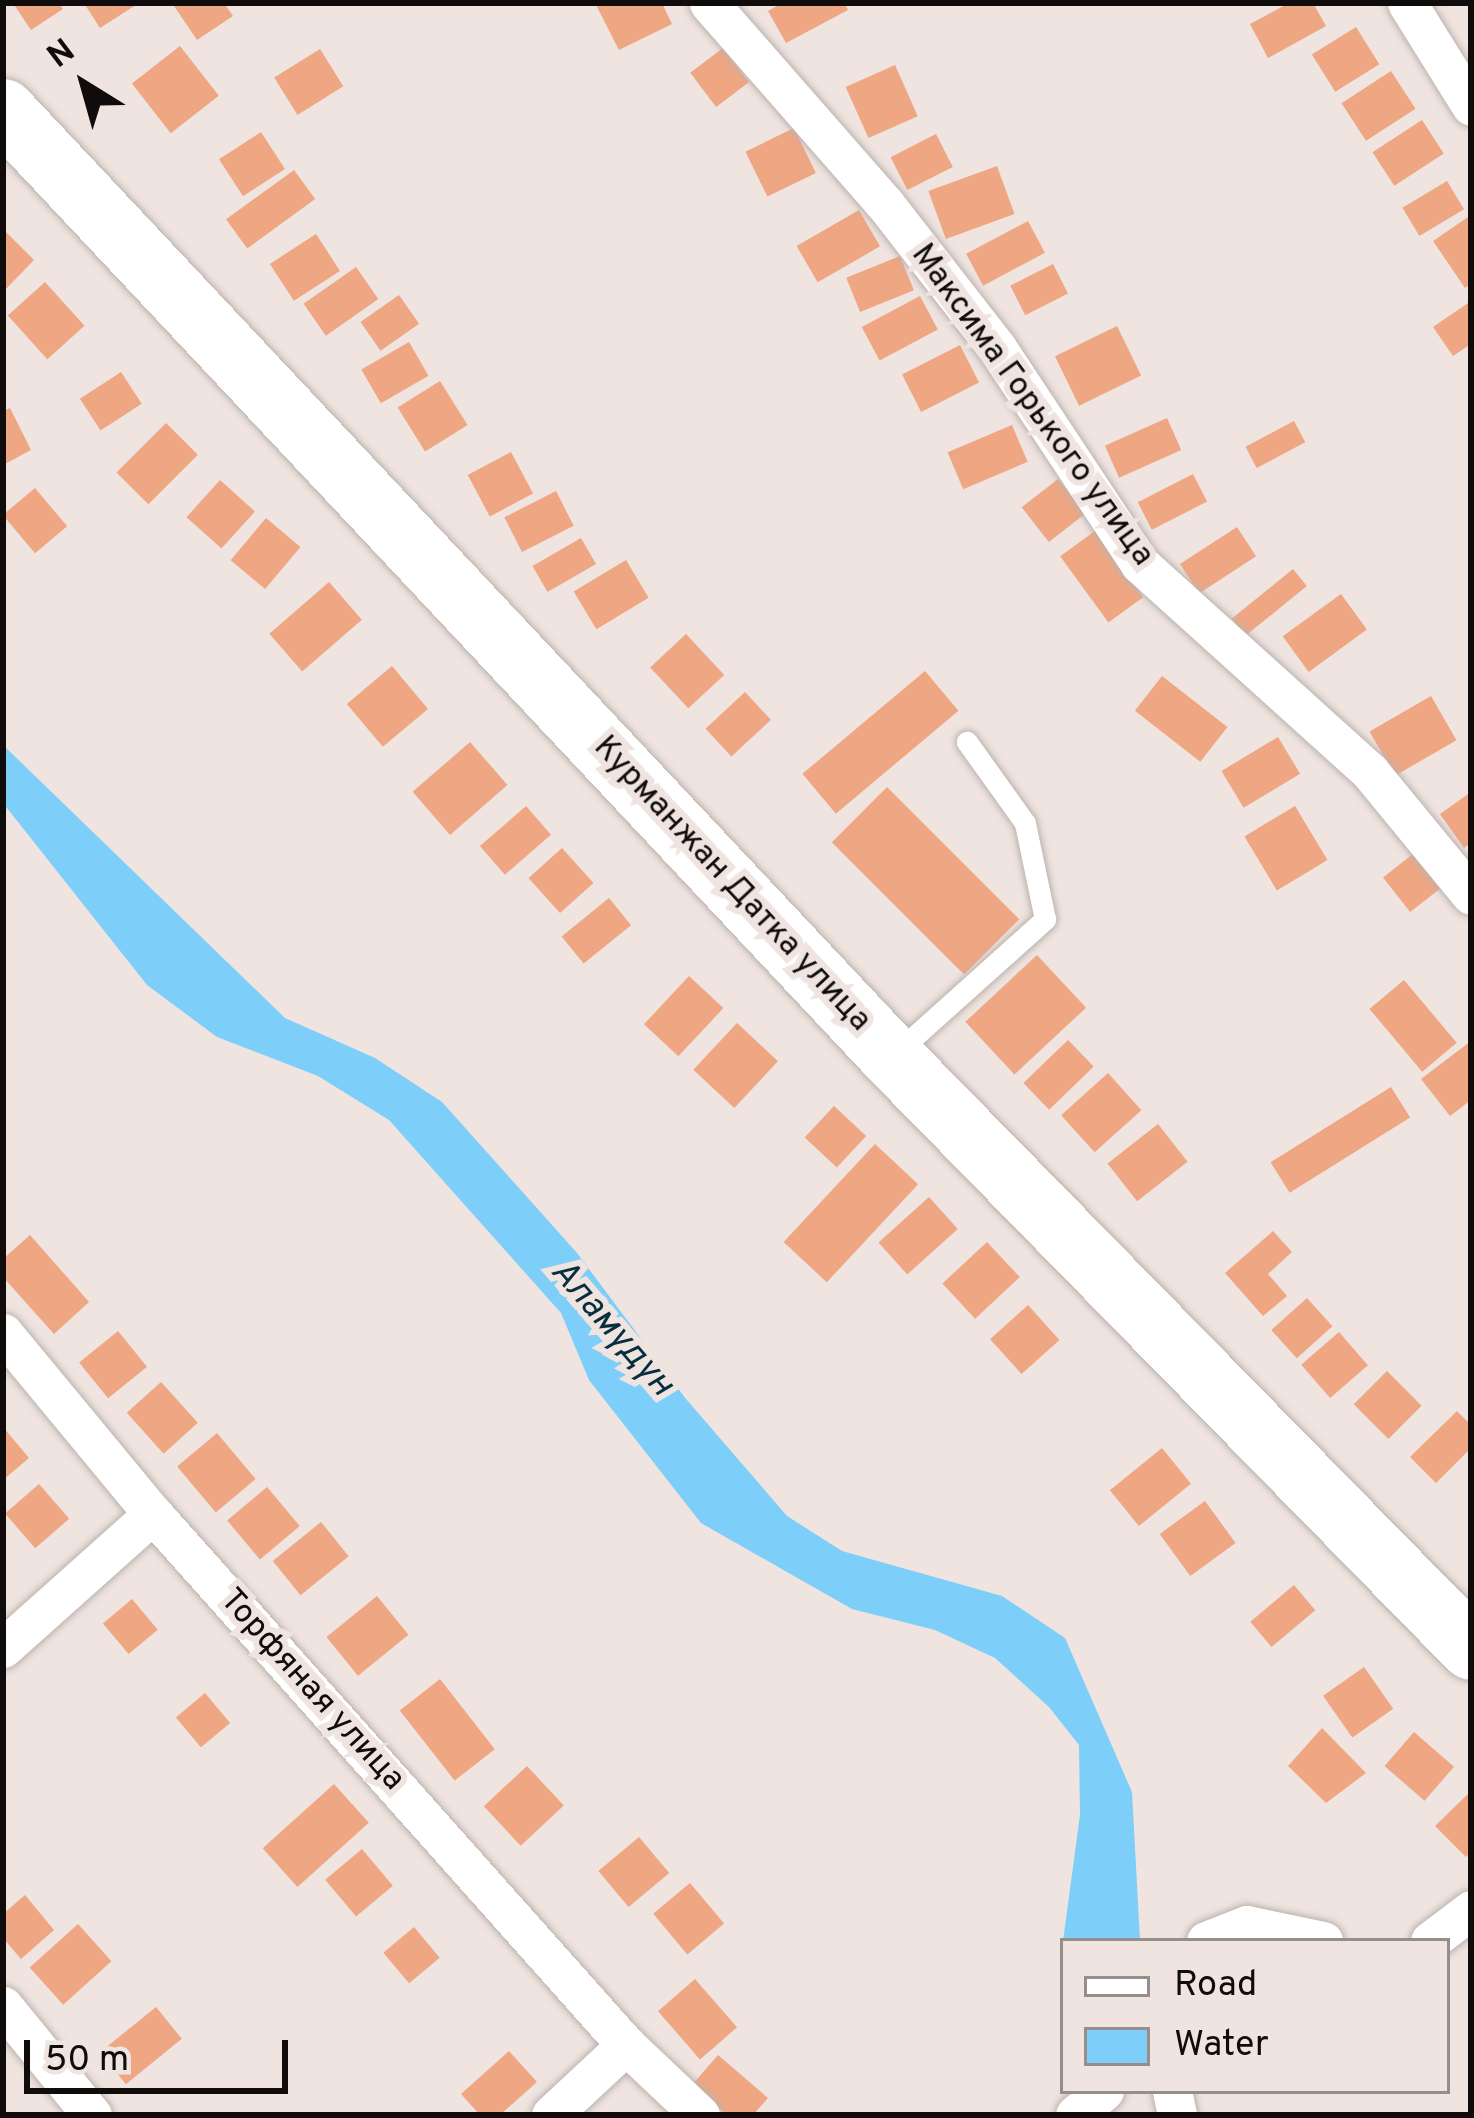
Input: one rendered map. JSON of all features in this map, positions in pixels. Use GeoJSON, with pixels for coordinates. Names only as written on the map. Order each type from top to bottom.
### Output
{"type":"FeatureCollection","features":[{"type":"Feature","properties":{"kind":"main road","name":"Курманжан Датка улица"},"geometry":{"type":"LineString","coordinates":[[3,110],[892,1057],[1471,1648]]}},
{"type":"Feature","properties":{"kind":"street","name":"Максима Горького улица"},"geometry":{"type":"LineString","coordinates":[[709,3],[884,203],[998,348],[1140,564],[1370,772],[1471,895]]}},
{"type":"Feature","properties":{"kind":"street"},"geometry":{"type":"LineString","coordinates":[[1407,3],[1471,106]]}},
{"type":"Feature","properties":{"kind":"street","name":"Торфяная улица"},"geometry":{"type":"LineString","coordinates":[[3,1333],[153,1514],[626,2044],[700,2115]]}},
{"type":"Feature","properties":{"kind":"street"},"geometry":{"type":"LineString","coordinates":[[3,1648],[153,1514]]}},
{"type":"Feature","properties":{"kind":"street"},"geometry":{"type":"LineString","coordinates":[[1434,1938],[1471,1910]]}},
{"type":"Feature","properties":{"kind":"street"},"geometry":{"type":"LineString","coordinates":[[1214,1938],[1246,1924],[1310,1938]]}},
{"type":"Feature","properties":{"kind":"street"},"geometry":{"type":"LineString","coordinates":[[3,2006],[92,2115]]}},
{"type":"Feature","properties":{"kind":"street"},"geometry":{"type":"LineString","coordinates":[[551,2115],[626,2044]]}},
{"type":"Feature","properties":{"kind":"street"},"geometry":{"type":"LineString","coordinates":[[1075,2115],[1100,2094]]}},
{"type":"Feature","properties":{"kind":"lane"},"geometry":{"type":"LineString","coordinates":[[892,1057],[1045,919],[1025,824],[968,742]]}},
{"type":"Feature","properties":{"kind":"water","name":"Аламүдүн"},"geometry":{"type":"Polygon","coordinates":[[[3,745],[285,1018],[375,1058],[442,1102],[577,1253],[686,1399],[787,1516],[842,1551],[1002,1596],[1065,1638],[1132,1792],[1140,1938],[1063,1938],[1080,1815],[1079,1745],[1049,1707],[995,1658],[935,1630],[852,1609],[701,1523],[589,1380],[561,1313],[389,1120],[318,1076],[217,1037],[147,985],[3,803],[3,745]]]}},
{"type":"Feature","properties":{"kind":"building"},"geometry":{"type":"Polygon","coordinates":[[[13,3],[59,3],[63,9],[31,30],[13,3]]]}},
{"type":"Feature","properties":{"kind":"building"},"geometry":{"type":"Polygon","coordinates":[[[84,3],[139,3],[100,28],[84,3]]]}},
{"type":"Feature","properties":{"kind":"building"},"geometry":{"type":"Polygon","coordinates":[[[172,3],[224,3],[233,16],[197,40],[172,3]]]}},
{"type":"Feature","properties":{"kind":"building"},"geometry":{"type":"Polygon","coordinates":[[[595,3],[662,3],[672,24],[619,50],[595,3]]]}},
{"type":"Feature","properties":{"kind":"building"},"geometry":{"type":"Polygon","coordinates":[[[782,3],[844,3],[848,10],[786,43],[768,11],[782,3]]]}},
{"type":"Feature","properties":{"kind":"building"},"geometry":{"type":"Polygon","coordinates":[[[1289,3],[1313,3],[1326,26],[1268,58],[1250,24],[1289,3]]]}},
{"type":"Feature","properties":{"kind":"building"},"geometry":{"type":"Polygon","coordinates":[[[1356,27],[1379,64],[1335,92],[1312,55],[1356,27]]]}},
{"type":"Feature","properties":{"kind":"building"},"geometry":{"type":"Polygon","coordinates":[[[180,46],[219,96],[171,133],[132,84],[180,46]]]}},
{"type":"Feature","properties":{"kind":"building"},"geometry":{"type":"Polygon","coordinates":[[[723,48],[749,82],[716,107],[690,73],[723,48]]]}},
{"type":"Feature","properties":{"kind":"building"},"geometry":{"type":"Polygon","coordinates":[[[320,49],[343,86],[298,115],[274,78],[320,49]]]}},
{"type":"Feature","properties":{"kind":"building"},"geometry":{"type":"Polygon","coordinates":[[[895,65],[918,116],[868,138],[846,87],[895,65]]]}},
{"type":"Feature","properties":{"kind":"building"},"geometry":{"type":"Polygon","coordinates":[[[1391,71],[1416,109],[1366,141],[1342,103],[1391,71]]]}},
{"type":"Feature","properties":{"kind":"building"},"geometry":{"type":"Polygon","coordinates":[[[1422,120],[1444,154],[1394,186],[1373,152],[1422,120]]]}},
{"type":"Feature","properties":{"kind":"building"},"geometry":{"type":"Polygon","coordinates":[[[794,128],[816,173],[767,197],[745,152],[794,128]]]}},
{"type":"Feature","properties":{"kind":"building"},"geometry":{"type":"Polygon","coordinates":[[[261,132],[285,169],[243,196],[219,159],[261,132]]]}},
{"type":"Feature","properties":{"kind":"building"},"geometry":{"type":"Polygon","coordinates":[[[936,134],[953,167],[907,190],[891,157],[936,134]]]}},
{"type":"Feature","properties":{"kind":"building"},"geometry":{"type":"Polygon","coordinates":[[[997,166],[1014,214],[946,239],[928,191],[997,166]]]}},
{"type":"Feature","properties":{"kind":"building"},"geometry":{"type":"Polygon","coordinates":[[[294,170],[315,199],[247,248],[226,219],[294,170]]]}},
{"type":"Feature","properties":{"kind":"building"},"geometry":{"type":"Polygon","coordinates":[[[1447,181],[1464,209],[1419,236],[1402,208],[1447,181]]]}},
{"type":"Feature","properties":{"kind":"building"},"geometry":{"type":"Polygon","coordinates":[[[859,210],[880,246],[818,282],[797,246],[859,210]]]}},
{"type":"Feature","properties":{"kind":"building"},"geometry":{"type":"Polygon","coordinates":[[[1471,215],[1471,284],[1465,288],[1433,241],[1471,215]]]}},
{"type":"Feature","properties":{"kind":"building"},"geometry":{"type":"Polygon","coordinates":[[[1028,221],[1045,253],[983,286],[966,254],[1028,221]]]}},
{"type":"Feature","properties":{"kind":"building"},"geometry":{"type":"Polygon","coordinates":[[[3,229],[34,260],[3,292],[3,229]]]}},
{"type":"Feature","properties":{"kind":"building"},"geometry":{"type":"Polygon","coordinates":[[[316,234],[340,271],[294,301],[270,264],[316,234]]]}},
{"type":"Feature","properties":{"kind":"building"},"geometry":{"type":"Polygon","coordinates":[[[900,256],[914,290],[860,312],[846,278],[900,256]]]}},
{"type":"Feature","properties":{"kind":"building"},"geometry":{"type":"Polygon","coordinates":[[[1053,264],[1068,293],[1025,315],[1010,286],[1053,264]]]}},
{"type":"Feature","properties":{"kind":"building"},"geometry":{"type":"Polygon","coordinates":[[[356,267],[378,299],[326,336],[304,304],[356,267]]]}},
{"type":"Feature","properties":{"kind":"building"},"geometry":{"type":"Polygon","coordinates":[[[45,282],[84,326],[47,359],[8,315],[45,282]]]}},
{"type":"Feature","properties":{"kind":"building"},"geometry":{"type":"Polygon","coordinates":[[[399,295],[419,324],[381,351],[360,322],[399,295]]]}},
{"type":"Feature","properties":{"kind":"building"},"geometry":{"type":"Polygon","coordinates":[[[920,296],[938,330],[880,361],[862,327],[920,296]]]}},
{"type":"Feature","properties":{"kind":"building"},"geometry":{"type":"Polygon","coordinates":[[[1471,301],[1471,344],[1453,356],[1433,327],[1471,301]]]}},
{"type":"Feature","properties":{"kind":"building"},"geometry":{"type":"Polygon","coordinates":[[[1117,326],[1141,375],[1079,406],[1055,356],[1117,326]]]}},
{"type":"Feature","properties":{"kind":"building"},"geometry":{"type":"Polygon","coordinates":[[[409,342],[428,376],[381,403],[361,370],[409,342]]]}},
{"type":"Feature","properties":{"kind":"building"},"geometry":{"type":"Polygon","coordinates":[[[960,345],[979,382],[921,412],[902,375],[960,345]]]}},
{"type":"Feature","properties":{"kind":"building"},"geometry":{"type":"Polygon","coordinates":[[[121,372],[142,404],[101,431],[80,399],[121,372]]]}},
{"type":"Feature","properties":{"kind":"building"},"geometry":{"type":"Polygon","coordinates":[[[440,381],[468,425],[425,452],[398,407],[440,381]]]}},
{"type":"Feature","properties":{"kind":"building"},"geometry":{"type":"Polygon","coordinates":[[[10,408],[31,450],[3,465],[3,411],[10,408]]]}},
{"type":"Feature","properties":{"kind":"building"},"geometry":{"type":"Polygon","coordinates":[[[1167,418],[1181,450],[1119,478],[1105,446],[1167,418]]]}},
{"type":"Feature","properties":{"kind":"building"},"geometry":{"type":"Polygon","coordinates":[[[1294,421],[1305,442],[1257,468],[1245,447],[1294,421]]]}},
{"type":"Feature","properties":{"kind":"building"},"geometry":{"type":"Polygon","coordinates":[[[166,423],[198,455],[148,504],[117,472],[166,423]]]}},
{"type":"Feature","properties":{"kind":"building"},"geometry":{"type":"Polygon","coordinates":[[[1012,425],[1028,462],[963,489],[948,452],[1012,425]]]}},
{"type":"Feature","properties":{"kind":"building"},"geometry":{"type":"Polygon","coordinates":[[[511,452],[533,493],[490,517],[468,475],[511,452]]]}},
{"type":"Feature","properties":{"kind":"building"},"geometry":{"type":"Polygon","coordinates":[[[1193,474],[1207,502],[1152,530],[1138,502],[1193,474]]]}},
{"type":"Feature","properties":{"kind":"building"},"geometry":{"type":"Polygon","coordinates":[[[1058,479],[1085,514],[1049,542],[1022,507],[1058,479]]]}},
{"type":"Feature","properties":{"kind":"building"},"geometry":{"type":"Polygon","coordinates":[[[220,480],[255,511],[221,549],[187,517],[220,480]]]}},
{"type":"Feature","properties":{"kind":"building"},"geometry":{"type":"Polygon","coordinates":[[[35,488],[67,526],[35,553],[3,515],[35,488]]]}},
{"type":"Feature","properties":{"kind":"building"},"geometry":{"type":"Polygon","coordinates":[[[556,491],[574,526],[522,552],[504,517],[556,491]]]}},
{"type":"Feature","properties":{"kind":"building"},"geometry":{"type":"Polygon","coordinates":[[[266,518],[300,547],[265,589],[231,560],[266,518]]]}},
{"type":"Feature","properties":{"kind":"building"},"geometry":{"type":"Polygon","coordinates":[[[1237,527],[1256,556],[1199,593],[1180,564],[1237,527]]]}},
{"type":"Feature","properties":{"kind":"building"},"geometry":{"type":"Polygon","coordinates":[[[1095,531],[1143,597],[1108,623],[1060,556],[1095,531]]]}},
{"type":"Feature","properties":{"kind":"building"},"geometry":{"type":"Polygon","coordinates":[[[581,538],[596,564],[548,592],[533,566],[581,538]]]}},
{"type":"Feature","properties":{"kind":"building"},"geometry":{"type":"Polygon","coordinates":[[[626,560],[649,598],[596,629],[574,591],[626,560]]]}},
{"type":"Feature","properties":{"kind":"building"},"geometry":{"type":"Polygon","coordinates":[[[1293,569],[1307,586],[1245,636],[1232,619],[1293,569]]]}},
{"type":"Feature","properties":{"kind":"building"},"geometry":{"type":"Polygon","coordinates":[[[329,582],[362,620],[302,672],[269,634],[329,582]]]}},
{"type":"Feature","properties":{"kind":"building"},"geometry":{"type":"Polygon","coordinates":[[[1341,594],[1367,630],[1309,672],[1283,636],[1341,594]]]}},
{"type":"Feature","properties":{"kind":"building"},"geometry":{"type":"Polygon","coordinates":[[[686,634],[724,675],[688,708],[650,667],[686,634]]]}},
{"type":"Feature","properties":{"kind":"building"},"geometry":{"type":"Polygon","coordinates":[[[392,666],[428,709],[383,747],[347,704],[392,666]]]}},
{"type":"Feature","properties":{"kind":"building"},"geometry":{"type":"Polygon","coordinates":[[[925,671],[958,711],[836,814],[802,774],[925,671]]]}},
{"type":"Feature","properties":{"kind":"building"},"geometry":{"type":"Polygon","coordinates":[[[1162,676],[1227,727],[1200,762],[1135,711],[1162,676]]]}},
{"type":"Feature","properties":{"kind":"building"},"geometry":{"type":"Polygon","coordinates":[[[745,692],[771,720],[731,757],[706,729],[745,692]]]}},
{"type":"Feature","properties":{"kind":"building"},"geometry":{"type":"Polygon","coordinates":[[[1431,696],[1456,740],[1395,776],[1370,732],[1431,696]]]}},
{"type":"Feature","properties":{"kind":"building"},"geometry":{"type":"Polygon","coordinates":[[[1278,737],[1300,774],[1244,808],[1221,771],[1278,737]]]}},
{"type":"Feature","properties":{"kind":"building"},"geometry":{"type":"Polygon","coordinates":[[[470,742],[507,785],[450,835],[413,792],[470,742]]]}},
{"type":"Feature","properties":{"kind":"building"},"geometry":{"type":"Polygon","coordinates":[[[887,787],[1019,919],[964,974],[832,842],[887,787]]]}},
{"type":"Feature","properties":{"kind":"building"},"geometry":{"type":"Polygon","coordinates":[[[1471,792],[1471,843],[1464,848],[1440,814],[1471,792]]]}},
{"type":"Feature","properties":{"kind":"building"},"geometry":{"type":"Polygon","coordinates":[[[526,806],[551,835],[505,875],[480,846],[526,806]]]}},
{"type":"Feature","properties":{"kind":"building"},"geometry":{"type":"Polygon","coordinates":[[[1295,806],[1327,860],[1277,890],[1244,836],[1295,806]]]}},
{"type":"Feature","properties":{"kind":"building"},"geometry":{"type":"Polygon","coordinates":[[[562,848],[593,883],[560,913],[529,878],[562,848]]]}},
{"type":"Feature","properties":{"kind":"building"},"geometry":{"type":"Polygon","coordinates":[[[1413,854],[1440,889],[1410,912],[1383,877],[1413,854]]]}},
{"type":"Feature","properties":{"kind":"building"},"geometry":{"type":"Polygon","coordinates":[[[609,898],[631,925],[584,964],[562,936],[609,898]]]}},
{"type":"Feature","properties":{"kind":"building"},"geometry":{"type":"Polygon","coordinates":[[[1037,955],[1086,1008],[1014,1074],[965,1022],[1037,955]]]}},
{"type":"Feature","properties":{"kind":"building"},"geometry":{"type":"Polygon","coordinates":[[[689,976],[723,1008],[678,1056],[644,1024],[689,976]]]}},
{"type":"Feature","properties":{"kind":"building"},"geometry":{"type":"Polygon","coordinates":[[[1404,980],[1457,1043],[1422,1072],[1370,1009],[1404,980]]]}},
{"type":"Feature","properties":{"kind":"building"},"geometry":{"type":"Polygon","coordinates":[[[737,1023],[778,1061],[734,1108],[693,1070],[737,1023]]]}},
{"type":"Feature","properties":{"kind":"building"},"geometry":{"type":"Polygon","coordinates":[[[1068,1040],[1094,1067],[1049,1110],[1023,1083],[1068,1040]]]}},
{"type":"Feature","properties":{"kind":"building"},"geometry":{"type":"Polygon","coordinates":[[[1471,1041],[1471,1100],[1450,1116],[1421,1079],[1471,1041]]]}},
{"type":"Feature","properties":{"kind":"building"},"geometry":{"type":"Polygon","coordinates":[[[1108,1073],[1141,1110],[1095,1152],[1061,1115],[1108,1073]]]}},
{"type":"Feature","properties":{"kind":"building"},"geometry":{"type":"Polygon","coordinates":[[[1391,1087],[1410,1118],[1290,1193],[1271,1162],[1391,1087]]]}},
{"type":"Feature","properties":{"kind":"building"},"geometry":{"type":"Polygon","coordinates":[[[834,1106],[866,1136],[837,1167],[805,1137],[834,1106]]]}},
{"type":"Feature","properties":{"kind":"building"},"geometry":{"type":"Polygon","coordinates":[[[1158,1124],[1188,1162],[1137,1201],[1108,1163],[1158,1124]]]}},
{"type":"Feature","properties":{"kind":"building"},"geometry":{"type":"Polygon","coordinates":[[[875,1144],[918,1184],[827,1282],[784,1242],[875,1144]]]}},
{"type":"Feature","properties":{"kind":"building"},"geometry":{"type":"Polygon","coordinates":[[[929,1197],[958,1229],[907,1274],[878,1243],[929,1197]]]}},
{"type":"Feature","properties":{"kind":"building"},"geometry":{"type":"Polygon","coordinates":[[[1273,1231],[1292,1252],[1268,1274],[1287,1296],[1263,1316],[1225,1273],[1273,1231]]]}},
{"type":"Feature","properties":{"kind":"building"},"geometry":{"type":"Polygon","coordinates":[[[30,1235],[89,1302],[54,1334],[3,1277],[3,1259],[30,1235]]]}},
{"type":"Feature","properties":{"kind":"building"},"geometry":{"type":"Polygon","coordinates":[[[987,1242],[1020,1277],[975,1319],[942,1284],[987,1242]]]}},
{"type":"Feature","properties":{"kind":"building"},"geometry":{"type":"Polygon","coordinates":[[[1307,1298],[1332,1326],[1297,1358],[1271,1330],[1307,1298]]]}},
{"type":"Feature","properties":{"kind":"building"},"geometry":{"type":"Polygon","coordinates":[[[1028,1305],[1059,1340],[1022,1374],[990,1339],[1028,1305]]]}},
{"type":"Feature","properties":{"kind":"building"},"geometry":{"type":"Polygon","coordinates":[[[118,1331],[147,1367],[108,1398],[79,1362],[118,1331]]]}},
{"type":"Feature","properties":{"kind":"building"},"geometry":{"type":"Polygon","coordinates":[[[1339,1332],[1368,1365],[1330,1398],[1301,1365],[1339,1332]]]}},
{"type":"Feature","properties":{"kind":"building"},"geometry":{"type":"Polygon","coordinates":[[[1387,1371],[1422,1406],[1388,1439],[1354,1404],[1387,1371]]]}},
{"type":"Feature","properties":{"kind":"building"},"geometry":{"type":"Polygon","coordinates":[[[161,1382],[198,1423],[164,1454],[127,1413],[161,1382]]]}},
{"type":"Feature","properties":{"kind":"building"},"geometry":{"type":"Polygon","coordinates":[[[1457,1411],[1471,1425],[1471,1448],[1436,1483],[1410,1457],[1457,1411]]]}},
{"type":"Feature","properties":{"kind":"building"},"geometry":{"type":"Polygon","coordinates":[[[3,1427],[29,1458],[3,1480],[3,1427]]]}},
{"type":"Feature","properties":{"kind":"building"},"geometry":{"type":"Polygon","coordinates":[[[217,1433],[256,1479],[216,1512],[177,1466],[217,1433]]]}},
{"type":"Feature","properties":{"kind":"building"},"geometry":{"type":"Polygon","coordinates":[[[1162,1448],[1191,1484],[1139,1526],[1110,1490],[1162,1448]]]}},
{"type":"Feature","properties":{"kind":"building"},"geometry":{"type":"Polygon","coordinates":[[[39,1484],[69,1519],[35,1548],[5,1514],[39,1484]]]}},
{"type":"Feature","properties":{"kind":"building"},"geometry":{"type":"Polygon","coordinates":[[[267,1487],[300,1526],[260,1559],[227,1520],[267,1487]]]}},
{"type":"Feature","properties":{"kind":"building"},"geometry":{"type":"Polygon","coordinates":[[[1205,1501],[1236,1543],[1190,1576],[1160,1534],[1205,1501]]]}},
{"type":"Feature","properties":{"kind":"building"},"geometry":{"type":"Polygon","coordinates":[[[321,1522],[349,1556],[301,1595],[273,1561],[321,1522]]]}},
{"type":"Feature","properties":{"kind":"building"},"geometry":{"type":"Polygon","coordinates":[[[1294,1585],[1315,1610],[1272,1647],[1250,1622],[1294,1585]]]}},
{"type":"Feature","properties":{"kind":"building"},"geometry":{"type":"Polygon","coordinates":[[[377,1596],[408,1635],[358,1676],[326,1637],[377,1596]]]}},
{"type":"Feature","properties":{"kind":"building"},"geometry":{"type":"Polygon","coordinates":[[[132,1599],[158,1630],[129,1654],[103,1623],[132,1599]]]}},
{"type":"Feature","properties":{"kind":"building"},"geometry":{"type":"Polygon","coordinates":[[[1364,1667],[1393,1709],[1352,1737],[1323,1696],[1364,1667]]]}},
{"type":"Feature","properties":{"kind":"building"},"geometry":{"type":"Polygon","coordinates":[[[440,1679],[495,1749],[455,1781],[400,1710],[440,1679]]]}},
{"type":"Feature","properties":{"kind":"building"},"geometry":{"type":"Polygon","coordinates":[[[205,1693],[230,1723],[201,1747],[176,1717],[205,1693]]]}},
{"type":"Feature","properties":{"kind":"building"},"geometry":{"type":"Polygon","coordinates":[[[1322,1728],[1366,1773],[1326,1803],[1288,1766],[1322,1728]]]}},
{"type":"Feature","properties":{"kind":"building"},"geometry":{"type":"Polygon","coordinates":[[[1414,1732],[1454,1767],[1424,1801],[1384,1766],[1414,1732]]]}},
{"type":"Feature","properties":{"kind":"building"},"geometry":{"type":"Polygon","coordinates":[[[527,1766],[564,1805],[521,1846],[484,1806],[527,1766]]]}},
{"type":"Feature","properties":{"kind":"building"},"geometry":{"type":"Polygon","coordinates":[[[334,1784],[369,1823],[297,1887],[263,1848],[334,1784]]]}},
{"type":"Feature","properties":{"kind":"building"},"geometry":{"type":"Polygon","coordinates":[[[1471,1791],[1471,1852],[1466,1857],[1435,1826],[1471,1791]]]}},
{"type":"Feature","properties":{"kind":"building"},"geometry":{"type":"Polygon","coordinates":[[[639,1837],[669,1873],[629,1907],[598,1871],[639,1837]]]}},
{"type":"Feature","properties":{"kind":"building"},"geometry":{"type":"Polygon","coordinates":[[[362,1849],[393,1886],[356,1917],[325,1880],[362,1849]]]}},
{"type":"Feature","properties":{"kind":"building"},"geometry":{"type":"Polygon","coordinates":[[[690,1883],[724,1924],[687,1954],[653,1914],[690,1883]]]}},
{"type":"Feature","properties":{"kind":"building"},"geometry":{"type":"Polygon","coordinates":[[[25,1895],[54,1930],[21,1959],[3,1938],[3,1914],[25,1895]]]}},
{"type":"Feature","properties":{"kind":"building"},"geometry":{"type":"Polygon","coordinates":[[[78,1924],[111,1961],[63,2005],[30,1967],[78,1924]]]}},
{"type":"Feature","properties":{"kind":"building"},"geometry":{"type":"Polygon","coordinates":[[[414,1927],[440,1958],[409,1983],[383,1953],[414,1927]]]}},
{"type":"Feature","properties":{"kind":"building"},"geometry":{"type":"Polygon","coordinates":[[[695,1979],[737,2027],[700,2059],[658,2011],[695,1979]]]}},
{"type":"Feature","properties":{"kind":"building"},"geometry":{"type":"Polygon","coordinates":[[[156,2007],[182,2039],[126,2084],[100,2052],[156,2007]]]}},
{"type":"Feature","properties":{"kind":"building"},"geometry":{"type":"Polygon","coordinates":[[[509,2051],[537,2082],[500,2115],[480,2115],[461,2094],[509,2051]]]}},
{"type":"Feature","properties":{"kind":"building"},"geometry":{"type":"Polygon","coordinates":[[[718,2055],[768,2098],[753,2115],[727,2115],[692,2085],[718,2055]]]}}]}
